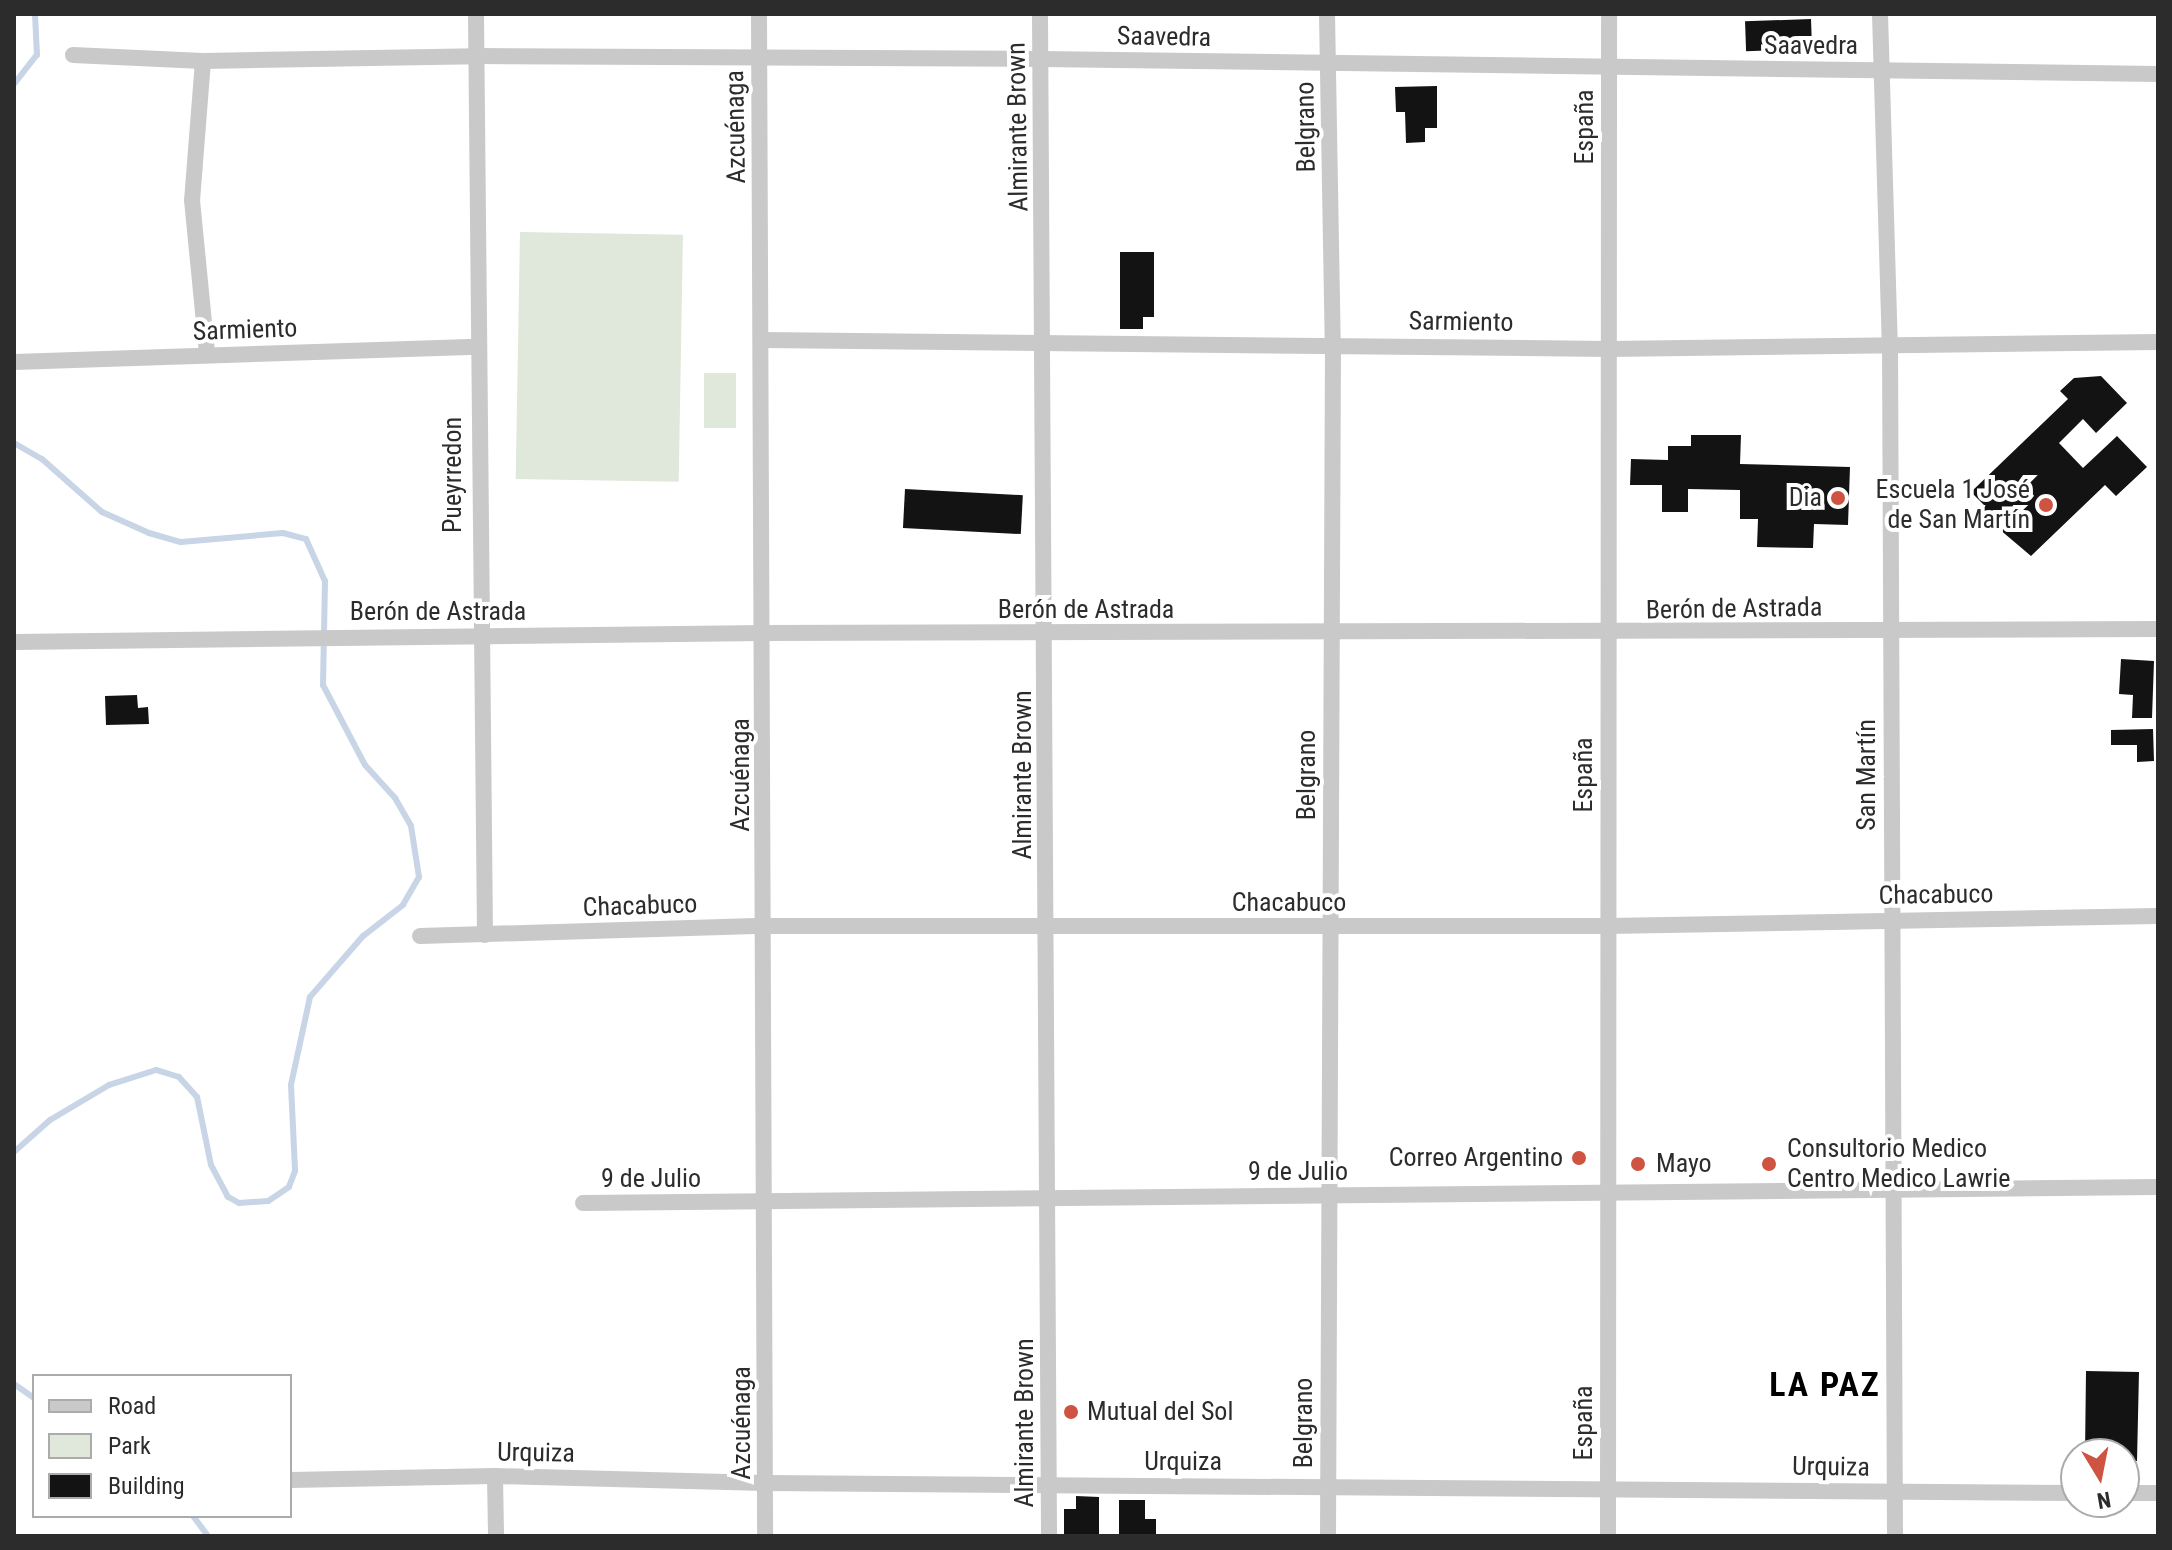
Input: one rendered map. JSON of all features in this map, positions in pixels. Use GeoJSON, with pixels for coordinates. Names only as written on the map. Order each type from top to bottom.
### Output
{"type":"FeatureCollection","features":[{"type":"Feature","properties":{"kind":"street","name":"Pueyrredon"},"geometry":{"type":"LineString","coordinates":[[476,14],[478,637],[485,935]]}},
{"type":"Feature","properties":{"kind":"street","name":"Azcuénaga"},"geometry":{"type":"LineString","coordinates":[[759,14],[763,340],[765,1536]]}},
{"type":"Feature","properties":{"kind":"street","name":"Almirante Brown"},"geometry":{"type":"LineString","coordinates":[[1040,14],[1046,343],[1049,1536]]}},
{"type":"Feature","properties":{"kind":"street","name":"Belgrano"},"geometry":{"type":"LineString","coordinates":[[1327,14],[1333,343],[1328,1536]]}},
{"type":"Feature","properties":{"kind":"street","name":"España"},"geometry":{"type":"LineString","coordinates":[[1608,1536],[1609,14]]}},
{"type":"Feature","properties":{"kind":"street","name":"San Martín"},"geometry":{"type":"LineString","coordinates":[[1880,14],[1890,343],[1895,1536]]}},
{"type":"Feature","properties":{"kind":"street","name":"Saavedra"},"geometry":{"type":"LineString","coordinates":[[73,55],[203,61],[476,56],[1040,59],[2158,74]]}},
{"type":"Feature","properties":{"kind":"street"},"geometry":{"type":"LineString","coordinates":[[203,61],[192,200],[207,354]]}},
{"type":"Feature","properties":{"kind":"street","name":"Sarmiento"},"geometry":{"type":"LineString","coordinates":[[763,340],[1333,343],[1609,349],[1890,343],[2158,342]]}},
{"type":"Feature","properties":{"kind":"street","name":"Sarmiento"},"geometry":{"type":"LineString","coordinates":[[14,362],[477,347]]}},
{"type":"Feature","properties":{"kind":"street","name":"Berón de Astrada"},"geometry":{"type":"LineString","coordinates":[[14,642],[764,633],[1609,635],[2158,629]]}},
{"type":"Feature","properties":{"kind":"street","name":"Chacabuco"},"geometry":{"type":"LineString","coordinates":[[420,936],[765,926],[1608,926],[2158,916]]}},
{"type":"Feature","properties":{"kind":"street","name":"9 de Julio"},"geometry":{"type":"LineString","coordinates":[[583,1203],[1608,1195],[2158,1187]]}},
{"type":"Feature","properties":{"kind":"street"},"geometry":{"type":"LineString","coordinates":[[495,1476],[496,1536]]}},
{"type":"Feature","properties":{"kind":"street","name":"Urquiza"},"geometry":{"type":"LineString","coordinates":[[292,1480],[495,1476],[766,1483],[2060,1493]]}},
{"type":"Feature","properties":{"kind":"green space"},"geometry":{"type":"Polygon","coordinates":[[[520,232],[683,235],[679,482],[516,479],[520,232]]]}},
{"type":"Feature","properties":{"kind":"green space"},"geometry":{"type":"Polygon","coordinates":[[[704,373],[736,373],[736,428],[704,428],[704,373]]]}},
{"type":"Feature","properties":{"kind":"building"},"geometry":{"type":"Polygon","coordinates":[[[1811,19],[1812,49],[1746,51],[1745,21],[1811,19]]]}},
{"type":"Feature","properties":{"kind":"building"},"geometry":{"type":"Polygon","coordinates":[[[1437,86],[1437,128],[1425,128],[1425,142],[1406,143],[1405,112],[1396,112],[1395,87],[1437,86]]]}},
{"type":"Feature","properties":{"kind":"building"},"geometry":{"type":"Polygon","coordinates":[[[1120,252],[1154,252],[1154,317],[1143,317],[1143,329],[1120,329],[1120,252]]]}},
{"type":"Feature","properties":{"kind":"building"},"geometry":{"type":"Polygon","coordinates":[[[2101,376],[2127,403],[2096,433],[2083,419],[2059,443],[2083,468],[2117,436],[2147,467],[2116,496],[2105,485],[2031,556],[1979,512],[1985,506],[1971,492],[2068,399],[2060,391],[2074,378],[2101,376]]]}},
{"type":"Feature","properties":{"kind":"building"},"geometry":{"type":"Polygon","coordinates":[[[1691,435],[1741,435],[1740,464],[1850,467],[1848,525],[1814,524],[1813,548],[1757,547],[1758,519],[1740,519],[1740,490],[1688,489],[1688,512],[1662,512],[1662,485],[1630,485],[1631,459],[1668,460],[1668,446],[1691,446],[1691,435]]]}},
{"type":"Feature","properties":{"kind":"building"},"geometry":{"type":"Polygon","coordinates":[[[905,489],[1023,495],[1021,534],[903,528],[905,489]]]}},
{"type":"Feature","properties":{"kind":"building"},"geometry":{"type":"Polygon","coordinates":[[[2121,659],[2154,661],[2152,718],[2132,718],[2133,695],[2119,694],[2121,659]]]}},
{"type":"Feature","properties":{"kind":"building"},"geometry":{"type":"Polygon","coordinates":[[[137,695],[138,708],[148,707],[149,724],[106,725],[105,696],[137,695]]]}},
{"type":"Feature","properties":{"kind":"building"},"geometry":{"type":"Polygon","coordinates":[[[2153,729],[2154,761],[2137,762],[2137,745],[2111,745],[2111,730],[2153,729]]]}},
{"type":"Feature","properties":{"kind":"building"},"geometry":{"type":"Polygon","coordinates":[[[2086,1371],[2139,1372],[2138,1438],[2085,1438],[2086,1371]]]}},
{"type":"Feature","properties":{"kind":"building"},"geometry":{"type":"Polygon","coordinates":[[[1076,1496],[1099,1497],[1099,1536],[1064,1536],[1064,1509],[1076,1509],[1076,1496]]]}},
{"type":"Feature","properties":{"kind":"building"},"geometry":{"type":"Polygon","coordinates":[[[1119,1500],[1145,1500],[1145,1519],[1156,1519],[1156,1536],[1119,1536],[1119,1500]]]}},
{"type":"Feature","properties":{"kind":"waterway"},"geometry":{"type":"LineString","coordinates":[[14,84],[37,55],[35,14]]}},
{"type":"Feature","properties":{"kind":"waterway"},"geometry":{"type":"LineString","coordinates":[[14,443],[42,459],[102,512],[149,533],[181,542],[283,533],[306,539],[325,581],[323,685],[365,765],[395,798],[411,826],[419,877],[403,905],[363,936],[310,997],[291,1085],[295,1171],[289,1187],[268,1201],[239,1203],[228,1197],[211,1165],[197,1097],[179,1077],[156,1070],[109,1085],[50,1120],[14,1152]]}},
{"type":"Feature","properties":{"kind":"waterway"},"geometry":{"type":"LineString","coordinates":[[14,1384],[32,1397]]}},
{"type":"Feature","properties":{"kind":"waterway"},"geometry":{"type":"LineString","coordinates":[[194,1518],[208,1536]]}},
{"type":"Feature","properties":{"kind":"place","name":"Dia"},"geometry":{"type":"Point","coordinates":[1838,498]}},
{"type":"Feature","properties":{"kind":"place","name":"Escuela 1 José de San Martín"},"geometry":{"type":"Point","coordinates":[2046,505]}},
{"type":"Feature","properties":{"kind":"place","name":"Correo Argentino"},"geometry":{"type":"Point","coordinates":[1579,1158]}},
{"type":"Feature","properties":{"kind":"place","name":"Mayo"},"geometry":{"type":"Point","coordinates":[1638,1164]}},
{"type":"Feature","properties":{"kind":"place","name":"Consultorio Medico Centro Medico Lawrie"},"geometry":{"type":"Point","coordinates":[1769,1164]}},
{"type":"Feature","properties":{"kind":"place","name":"Mutual del Sol"},"geometry":{"type":"Point","coordinates":[1071,1412]}},
{"type":"Feature","properties":{"kind":"district","name":"LA PAZ"},"geometry":{"type":"Point","coordinates":[1825,1385]}}]}
